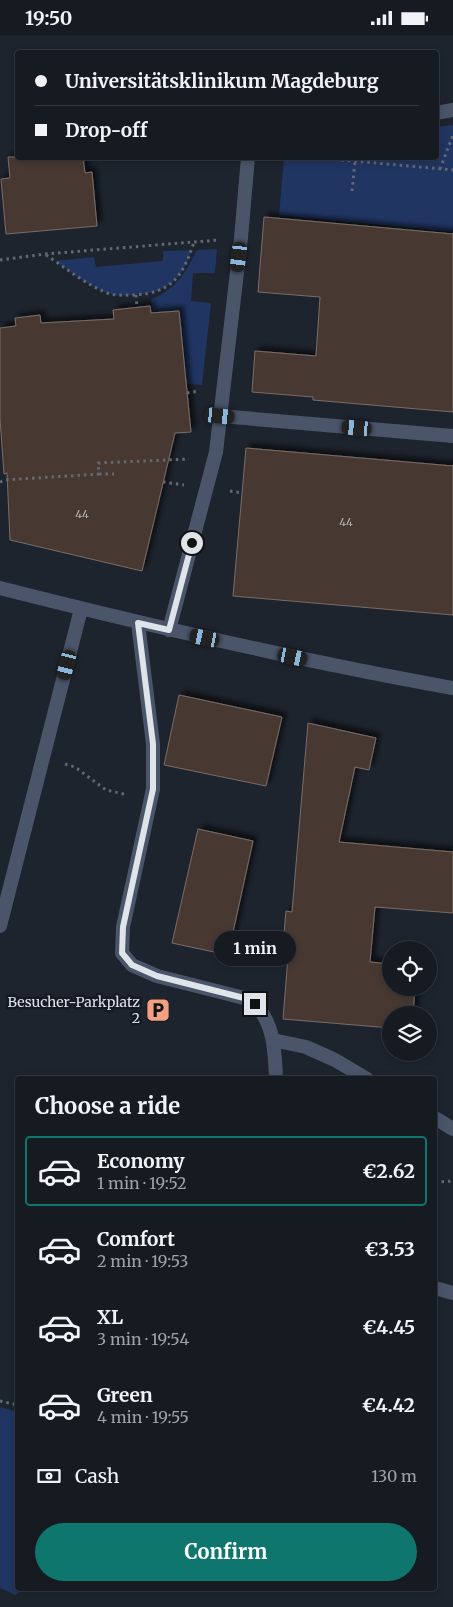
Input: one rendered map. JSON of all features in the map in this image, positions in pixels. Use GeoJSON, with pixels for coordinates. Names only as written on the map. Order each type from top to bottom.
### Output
{"type":"FeatureCollection","features":[{"type":"Feature","properties":{"kind":"lane"},"geometry":{"type":"LineString","coordinates":[[439,112],[453,109]]}},
{"type":"Feature","properties":{"kind":"lane"},"geometry":{"type":"LineString","coordinates":[[169,630],[216,452],[241,238],[248,160]]}},
{"type":"Feature","properties":{"kind":"lane"},"geometry":{"type":"LineString","coordinates":[[220,416],[453,436]]}},
{"type":"Feature","properties":{"kind":"lane"},"geometry":{"type":"LineString","coordinates":[[0,588],[169,630],[453,688]]}},
{"type":"Feature","properties":{"kind":"lane"},"geometry":{"type":"LineString","coordinates":[[0,926],[82,609]]}},
{"type":"Feature","properties":{"kind":"lane"},"geometry":{"type":"LineString","coordinates":[[138,623],[153,744],[153,789],[123,927],[122,953],[132,965],[157,976],[248,999],[255,1004],[266,1020],[273,1040],[276,1076]]}},
{"type":"Feature","properties":{"kind":"lane"},"geometry":{"type":"LineString","coordinates":[[273,1040],[306,1047],[334,1059],[362,1076]]}},
{"type":"Feature","properties":{"kind":"lane"},"geometry":{"type":"LineString","coordinates":[[437,1119],[453,1129]]}},
{"type":"Feature","properties":{"kind":"lane"},"geometry":{"type":"LineString","coordinates":[[437,1289],[453,1293]]}},
{"type":"Feature","properties":{"kind":"path"},"geometry":{"type":"LineString","coordinates":[[440,169],[453,135]]}},
{"type":"Feature","properties":{"kind":"path"},"geometry":{"type":"LineString","coordinates":[[337,160],[453,170]]}},
{"type":"Feature","properties":{"kind":"path"},"geometry":{"type":"LineString","coordinates":[[352,191],[355,162]]}},
{"type":"Feature","properties":{"kind":"path"},"geometry":{"type":"LineString","coordinates":[[0,260],[46,254],[227,239]]}},
{"type":"Feature","properties":{"kind":"path"},"geometry":{"type":"LineString","coordinates":[[46,254],[96,288],[118,296],[136,295],[157,292],[170,284],[185,265],[194,242]]}},
{"type":"Feature","properties":{"kind":"path"},"geometry":{"type":"LineString","coordinates":[[136,295],[137,307]]}},
{"type":"Feature","properties":{"kind":"path"},"geometry":{"type":"LineString","coordinates":[[187,393],[196,391]]}},
{"type":"Feature","properties":{"kind":"path"},"geometry":{"type":"LineString","coordinates":[[99,474],[98,463],[190,459]]}},
{"type":"Feature","properties":{"kind":"path"},"geometry":{"type":"LineString","coordinates":[[0,482],[5,479],[114,474]]}},
{"type":"Feature","properties":{"kind":"path"},"geometry":{"type":"LineString","coordinates":[[163,482],[184,485]]}},
{"type":"Feature","properties":{"kind":"path"},"geometry":{"type":"LineString","coordinates":[[227,491],[242,493]]}},
{"type":"Feature","properties":{"kind":"path"},"geometry":{"type":"LineString","coordinates":[[43,759],[75,767],[106,789],[150,801]]}},
{"type":"Feature","properties":{"kind":"path"},"geometry":{"type":"LineString","coordinates":[[437,1182],[453,1181]]}},
{"type":"Feature","properties":{"kind":"path"},"geometry":{"type":"LineString","coordinates":[[0,1401],[15,1405]]}},
{"type":"Feature","properties":{"kind":"shaded area"},"geometry":{"type":"Polygon","coordinates":[[[453,125],[453,232],[279,215],[284,160],[439,160],[439,127],[453,125]]]}},
{"type":"Feature","properties":{"kind":"shaded area"},"geometry":{"type":"Polygon","coordinates":[[[217,249],[215,273],[193,273],[191,301],[211,303],[202,385],[187,384],[179,311],[152,312],[151,299],[167,291],[179,280],[197,250],[217,249]]]}},
{"type":"Feature","properties":{"kind":"shaded area"},"geometry":{"type":"Polygon","coordinates":[[[192,250],[183,271],[163,289],[144,294],[120,296],[94,287],[55,261],[94,257],[96,267],[163,261],[163,251],[192,250]]]}},
{"type":"Feature","properties":{"kind":"shaded area"},"geometry":{"type":"Polygon","coordinates":[[[0,1407],[15,1411],[15,1591],[21,1591],[16,1595],[0,1588],[0,1407]]]}},
{"type":"Feature","properties":{"kind":"building"},"geometry":{"type":"Polygon","coordinates":[[[8,157],[15,157],[15,160],[83,160],[85,173],[92,172],[97,226],[6,234],[1,179],[10,178],[8,157]]]}},
{"type":"Feature","properties":{"kind":"building"},"geometry":{"type":"Polygon","coordinates":[[[264,217],[453,234],[453,412],[313,400],[313,397],[252,392],[255,351],[316,356],[320,297],[258,292],[264,217]]]}},
{"type":"Feature","properties":{"kind":"building"},"geometry":{"type":"Polygon","coordinates":[[[150,306],[151,313],[179,311],[191,432],[175,433],[142,571],[10,540],[7,473],[4,474],[0,419],[0,328],[16,326],[15,318],[40,315],[41,323],[114,319],[113,310],[150,306]]]}},
{"type":"Feature","properties":{"kind":"building"},"geometry":{"type":"Polygon","coordinates":[[[246,448],[453,466],[453,615],[233,596],[246,448]]]}},
{"type":"Feature","properties":{"kind":"building"},"geometry":{"type":"Polygon","coordinates":[[[179,695],[282,717],[266,786],[164,765],[179,695]]]}},
{"type":"Feature","properties":{"kind":"building"},"geometry":{"type":"Polygon","coordinates":[[[308,723],[376,738],[369,770],[355,767],[339,842],[453,852],[453,913],[375,907],[370,962],[382,963],[382,996],[414,996],[414,1006],[382,1006],[382,1027],[283,1019],[289,945],[283,945],[286,911],[292,912],[308,723]]]}},
{"type":"Feature","properties":{"kind":"building"},"geometry":{"type":"Polygon","coordinates":[[[198,829],[253,841],[228,955],[172,943],[198,829]]]}},
{"type":"Feature","properties":{"kind":"place","name":"Besucher-Parkplatz 2"},"geometry":{"type":"Point","coordinates":[158,1010]}},
{"type":"Feature","properties":{"kind":"route"},"geometry":{"type":"LineString","coordinates":[[192,543],[169,630],[138,623],[153,744],[153,789],[123,927],[122,953],[132,965],[157,976],[248,999],[255,1004]]}}]}
